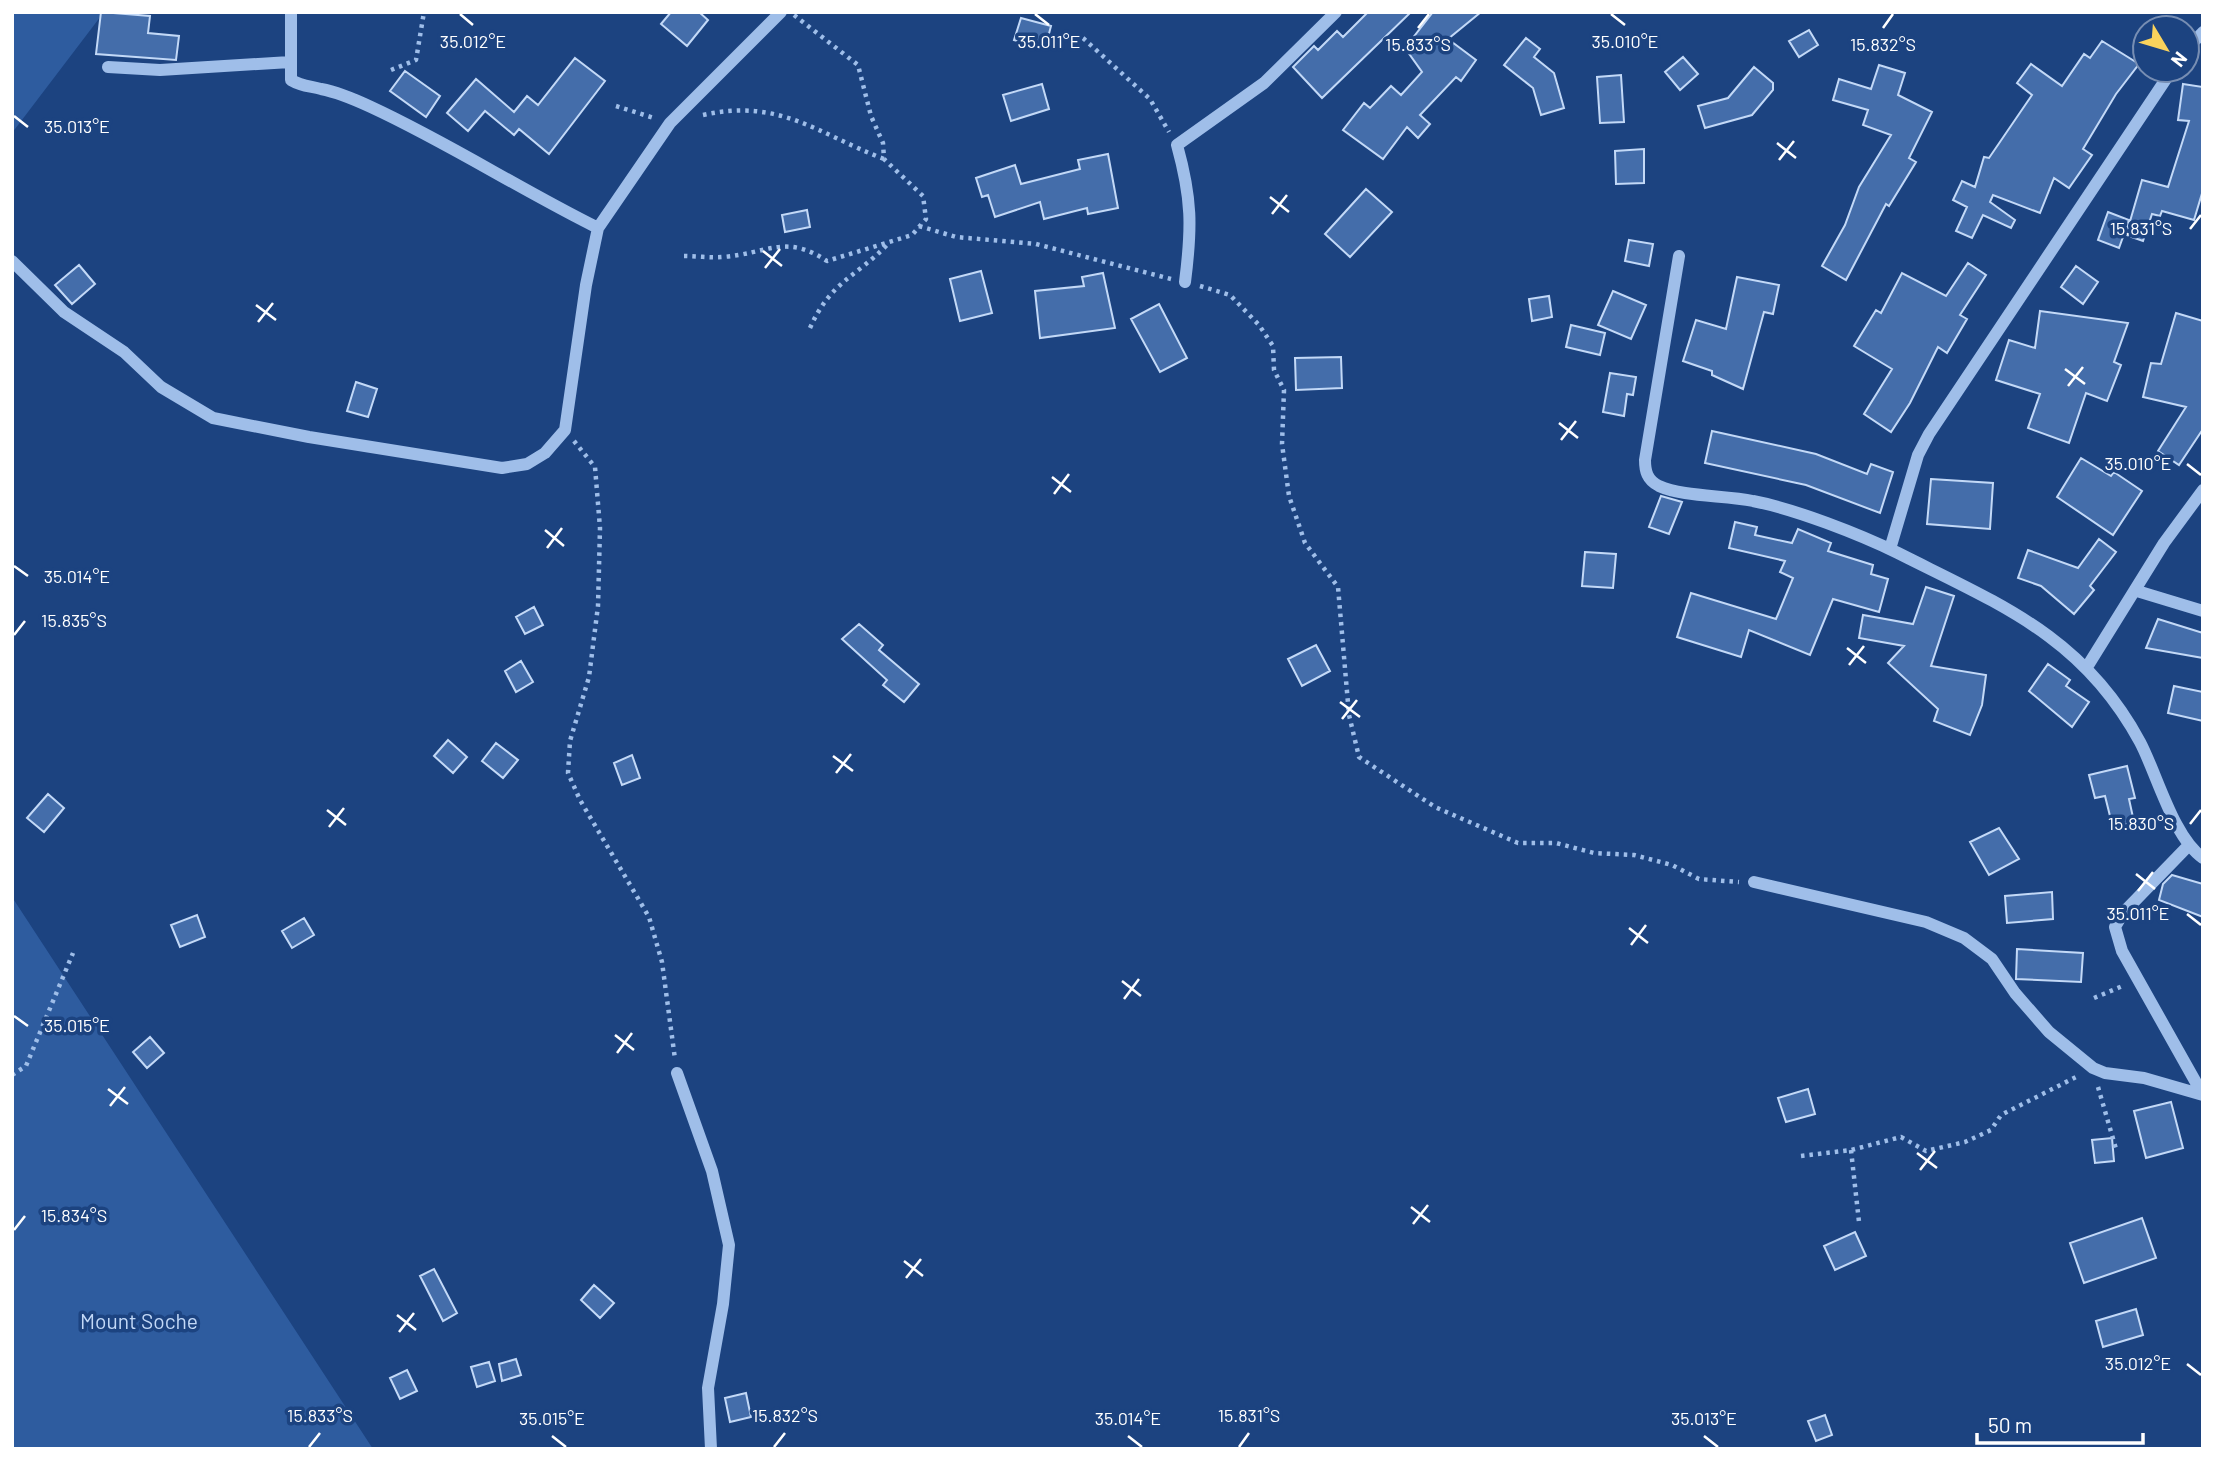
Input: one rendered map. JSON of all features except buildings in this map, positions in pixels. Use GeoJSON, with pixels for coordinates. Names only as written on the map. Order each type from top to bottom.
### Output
{"type":"FeatureCollection","features":[{"type":"Feature","properties":{"kind":"street"},"geometry":{"type":"LineString","coordinates":[[292,12],[291,80],[301,86],[323,89],[370,106],[443,144],[534,197],[598,228]]}},
{"type":"Feature","properties":{"kind":"street"},"geometry":{"type":"LineString","coordinates":[[12,261],[64,312],[124,352],[161,387],[213,418],[309,437],[502,468],[527,464],[545,453],[565,430],[586,285],[598,228],[670,122],[781,12]]}},
{"type":"Feature","properties":{"kind":"street"},"geometry":{"type":"LineString","coordinates":[[1185,282],[1192,228],[1189,188],[1177,145],[1264,83],[1336,12]]}},
{"type":"Feature","properties":{"kind":"street"},"geometry":{"type":"LineString","coordinates":[[108,67],[160,70],[290,62]]}},
{"type":"Feature","properties":{"kind":"street"},"geometry":{"type":"LineString","coordinates":[[1890,549],[1918,455],[1929,434],[2163,84]]}},
{"type":"Feature","properties":{"kind":"street"},"geometry":{"type":"LineString","coordinates":[[1679,256],[1645,460],[1646,472],[1651,482],[1670,489],[1780,506],[1890,549],[2002,605],[2047,632],[2087,667],[2140,741],[2189,845],[2203,858]]}},
{"type":"Feature","properties":{"kind":"street"},"geometry":{"type":"LineString","coordinates":[[2087,667],[2137,591],[2164,543],[2203,490]]}},
{"type":"Feature","properties":{"kind":"street"},"geometry":{"type":"LineString","coordinates":[[2137,591],[2203,611]]}},
{"type":"Feature","properties":{"kind":"street"},"geometry":{"type":"LineString","coordinates":[[1754,882],[1926,922],[1964,938],[1992,960],[2022,1002],[2049,1032],[2093,1068],[2105,1073],[2144,1078],[2203,1095],[2122,951],[2115,927],[2123,912],[2189,845]]}},
{"type":"Feature","properties":{"kind":"street"},"geometry":{"type":"LineString","coordinates":[[677,1073],[712,1171],[729,1245],[723,1304],[708,1388],[711,1449]]}},
{"type":"Feature","properties":{"kind":"path"},"geometry":{"type":"LineString","coordinates":[[391,71],[416,60],[424,12]]}},
{"type":"Feature","properties":{"kind":"path"},"geometry":{"type":"LineString","coordinates":[[791,12],[858,65],[871,116],[883,143],[884,159]]}},
{"type":"Feature","properties":{"kind":"path"},"geometry":{"type":"LineString","coordinates":[[1083,38],[1150,99],[1177,145]]}},
{"type":"Feature","properties":{"kind":"path"},"geometry":{"type":"LineString","coordinates":[[616,106],[670,122],[736,108],[771,111],[884,159],[923,196],[926,219],[912,235],[827,261],[809,249],[782,245],[721,257],[684,256]]}},
{"type":"Feature","properties":{"kind":"path"},"geometry":{"type":"LineString","coordinates":[[919,226],[956,237],[1036,244],[1230,295],[1259,325],[1273,346],[1274,370],[1284,390],[1282,444],[1289,495],[1305,543],[1338,587],[1346,688],[1359,757],[1436,807],[1518,843],[1556,843],[1594,853],[1634,855],[1672,865],[1699,879],[1754,882]]}},
{"type":"Feature","properties":{"kind":"path"},"geometry":{"type":"LineString","coordinates":[[810,328],[821,303],[845,278],[865,268],[891,241]]}},
{"type":"Feature","properties":{"kind":"path"},"geometry":{"type":"LineString","coordinates":[[565,430],[595,467],[600,527],[598,606],[589,677],[570,741],[568,774],[580,800],[649,917],[662,961],[677,1073]]}},
{"type":"Feature","properties":{"kind":"path"},"geometry":{"type":"LineString","coordinates":[[12,1075],[26,1066],[73,953]]}},
{"type":"Feature","properties":{"kind":"path"},"geometry":{"type":"LineString","coordinates":[[2094,998],[2139,979]]}},
{"type":"Feature","properties":{"kind":"path"},"geometry":{"type":"LineString","coordinates":[[1801,1156],[1851,1150],[1901,1138],[1926,1151],[1965,1142],[1991,1130],[2001,1115],[2093,1068],[2116,1149]]}},
{"type":"Feature","properties":{"kind":"path"},"geometry":{"type":"LineString","coordinates":[[1851,1150],[1859,1222]]}},
{"type":"Feature","properties":{"kind":"green space"},"geometry":{"type":"Polygon","coordinates":[[[12,12],[104,12],[12,133],[12,12]]]}},
{"type":"Feature","properties":{"kind":"green space","name":"Mount Soche"},"geometry":{"type":"Polygon","coordinates":[[[12,897],[373,1449],[12,1449],[12,897]]]}}]}
